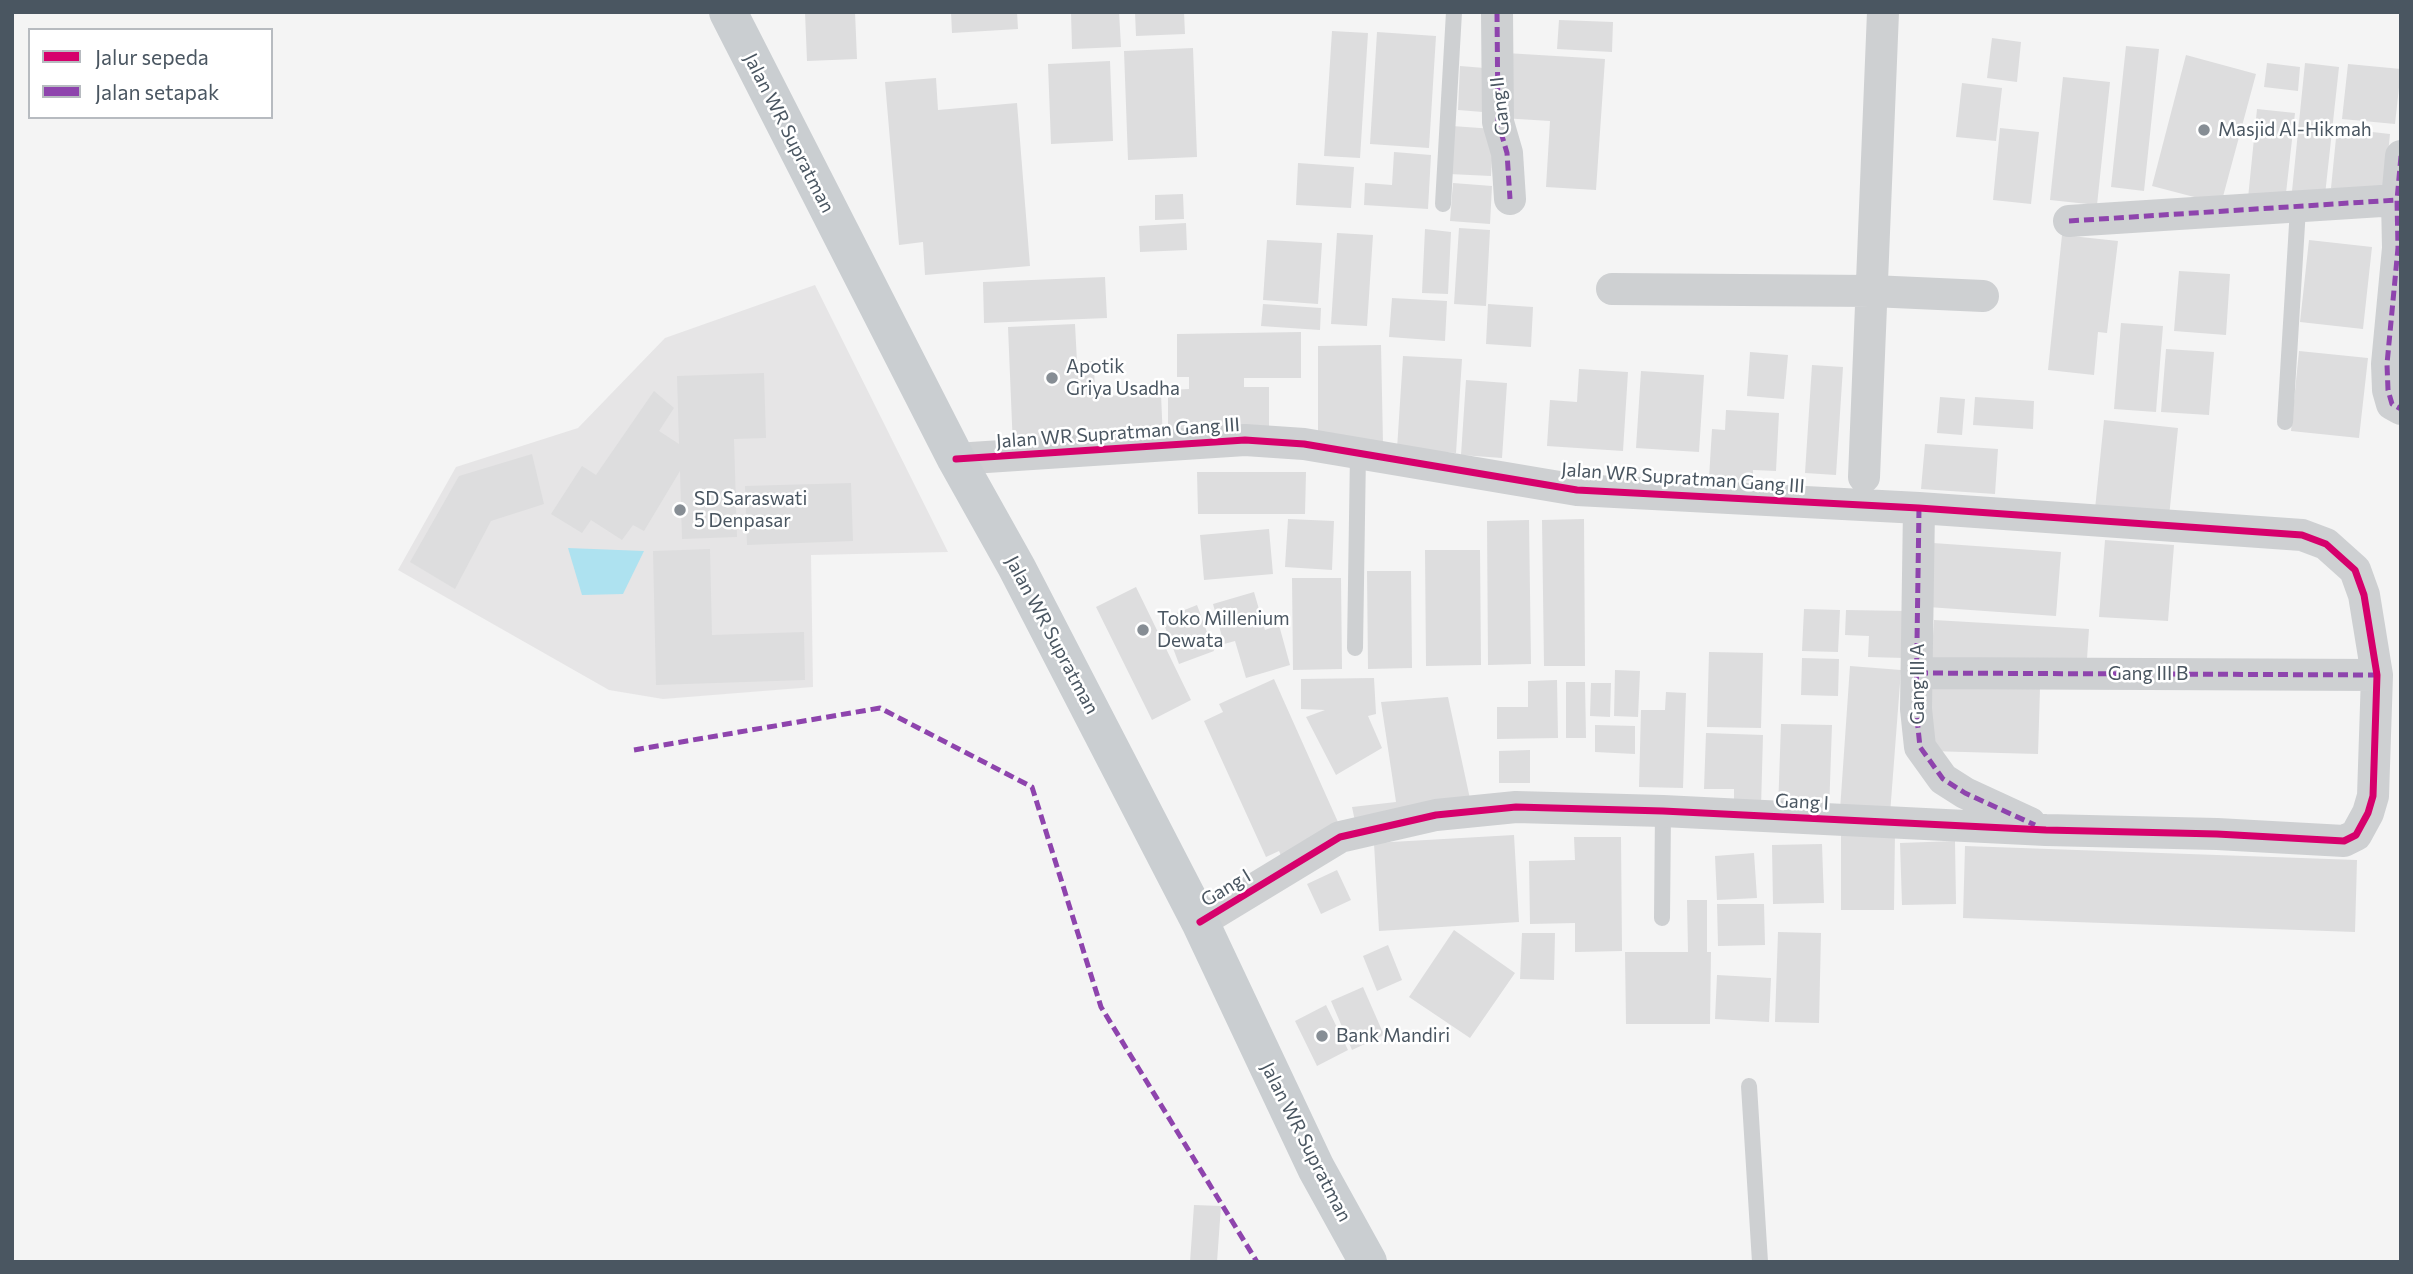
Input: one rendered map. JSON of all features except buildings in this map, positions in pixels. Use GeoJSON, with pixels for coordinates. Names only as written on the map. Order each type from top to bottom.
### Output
{"type":"FeatureCollection","features":[{"type":"Feature","properties":{"kind":"main road","name":"Jalan WR Supratman"},"geometry":{"type":"LineString","coordinates":[[728,12],[956,459],[1017,568],[1200,922],[1316,1168],[1368,1262]]}},
{"type":"Feature","properties":{"kind":"street","name":"Gang II"},"geometry":{"type":"LineString","coordinates":[[1497,12],[1498,122],[1507,153],[1510,199]]}},
{"type":"Feature","properties":{"kind":"street"},"geometry":{"type":"LineString","coordinates":[[1864,477],[1883,12]]}},
{"type":"Feature","properties":{"kind":"street"},"geometry":{"type":"LineString","coordinates":[[2401,156],[2397,200],[2398,248],[2387,377],[2392,404],[2401,409]]}},
{"type":"Feature","properties":{"kind":"street"},"geometry":{"type":"LineString","coordinates":[[2069,221],[2397,200]]}},
{"type":"Feature","properties":{"kind":"street"},"geometry":{"type":"LineString","coordinates":[[1612,289],[1872,291],[1983,296]]}},
{"type":"Feature","properties":{"kind":"street","name":"Jalan WR Supratman Gang III"},"geometry":{"type":"LineString","coordinates":[[956,459],[1245,440],[1304,444],[1577,490],[1919,508],[2302,535],[2326,544],[2356,570],[2364,596],[2377,675]]}},
{"type":"Feature","properties":{"kind":"street","name":"Gang III A"},"geometry":{"type":"LineString","coordinates":[[1919,508],[1916,709],[1920,747],[1944,779],[1965,793],[2046,830]]}},
{"type":"Feature","properties":{"kind":"street","name":"Gang III B"},"geometry":{"type":"LineString","coordinates":[[1918,673],[2377,675]]}},
{"type":"Feature","properties":{"kind":"street","name":"Gang I"},"geometry":{"type":"LineString","coordinates":[[1200,922],[1340,837],[1436,815],[1516,807],[2344,841],[2356,835],[2368,813],[2373,796],[2377,675]]}},
{"type":"Feature","properties":{"kind":"lane"},"geometry":{"type":"LineString","coordinates":[[1443,204],[1454,12]]}},
{"type":"Feature","properties":{"kind":"lane"},"geometry":{"type":"LineString","coordinates":[[2285,422],[2298,208]]}},
{"type":"Feature","properties":{"kind":"lane"},"geometry":{"type":"LineString","coordinates":[[1354,648],[1357,453]]}},
{"type":"Feature","properties":{"kind":"lane"},"geometry":{"type":"LineString","coordinates":[[1662,918],[1663,811]]}},
{"type":"Feature","properties":{"kind":"lane"},"geometry":{"type":"LineString","coordinates":[[1749,1086],[1760,1262]]}},
{"type":"Feature","properties":{"kind":"shaded area","name":"SD Saraswati 5 Denpasar"},"geometry":{"type":"Polygon","coordinates":[[[815,285],[948,552],[811,555],[813,687],[663,699],[609,690],[398,570],[456,467],[578,428],[665,338],[815,285]]]}},
{"type":"Feature","properties":{"kind":"water"},"geometry":{"type":"Polygon","coordinates":[[[568,548],[644,551],[623,594],[582,595],[568,548]]]}},
{"type":"Feature","properties":{"kind":"marked path"},"geometry":{"type":"LineString","coordinates":[[1497,12],[1498,122],[1507,153],[1510,199]]}},
{"type":"Feature","properties":{"kind":"marked path"},"geometry":{"type":"LineString","coordinates":[[2401,156],[2397,200],[2398,248],[2387,364],[2388,390],[2392,404],[2401,409]]}},
{"type":"Feature","properties":{"kind":"marked path"},"geometry":{"type":"LineString","coordinates":[[2069,221],[2397,200]]}},
{"type":"Feature","properties":{"kind":"marked path"},"geometry":{"type":"LineString","coordinates":[[1919,508],[1916,709],[1920,747],[1943,779],[1965,793],[2035,825]]}},
{"type":"Feature","properties":{"kind":"marked path"},"geometry":{"type":"LineString","coordinates":[[1918,673],[2377,675]]}},
{"type":"Feature","properties":{"kind":"marked path"},"geometry":{"type":"LineString","coordinates":[[634,750],[880,708],[1032,787],[1101,1007],[1257,1262]]}},
{"type":"Feature","properties":{"kind":"cycle path"},"geometry":{"type":"LineString","coordinates":[[956,459],[1245,440],[1304,444],[1577,490],[1919,508],[2302,535],[2326,544],[2355,570],[2364,595],[2377,675],[2373,796],[2368,813],[2356,835],[2344,841],[1516,807],[1436,815],[1340,837],[1200,922]]}},
{"type":"Feature","properties":{"kind":"place","name":"Masjid Al-Hikmah"},"geometry":{"type":"Point","coordinates":[2204,130]}},
{"type":"Feature","properties":{"kind":"place","name":"Apotik Griya Usadha"},"geometry":{"type":"Point","coordinates":[1052,378]}},
{"type":"Feature","properties":{"kind":"place","name":"SD Saraswati 5 Denpasar"},"geometry":{"type":"Point","coordinates":[680,510]}},
{"type":"Feature","properties":{"kind":"place","name":"Toko Millenium Dewata"},"geometry":{"type":"Point","coordinates":[1143,630]}},
{"type":"Feature","properties":{"kind":"place","name":"Bank Mandiri"},"geometry":{"type":"Point","coordinates":[1322,1036]}}]}
